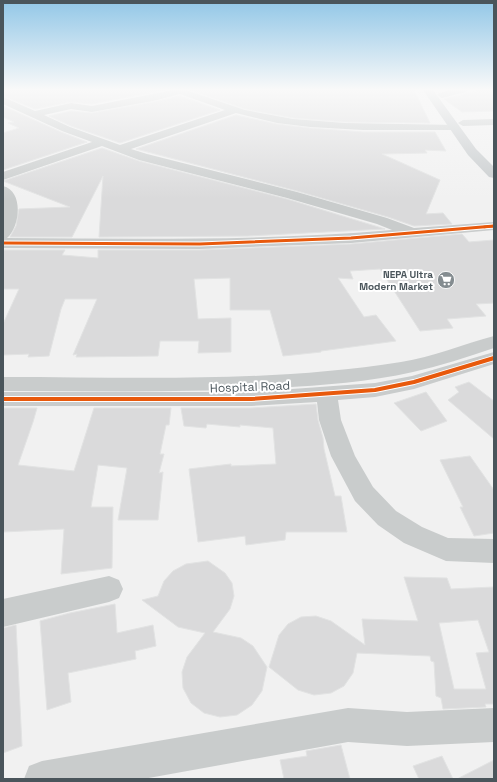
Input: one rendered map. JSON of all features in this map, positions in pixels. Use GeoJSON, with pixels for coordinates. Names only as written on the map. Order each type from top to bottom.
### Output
{"type":"FeatureCollection","features":[{"type":"Feature","properties":{"kind":"main road"},"geometry":{"type":"LineString","coordinates":[[459,126],[472,152],[494,174]]}},
{"type":"Feature","properties":{"kind":"main road"},"geometry":{"type":"LineString","coordinates":[[460,126],[494,159]]}},
{"type":"Feature","properties":{"kind":"street"},"geometry":{"type":"LineString","coordinates":[[61,126],[143,157],[344,210],[382,221],[412,233]]}},
{"type":"Feature","properties":{"kind":"street"},"geometry":{"type":"LineString","coordinates":[[120,148],[186,126]]}},
{"type":"Feature","properties":{"kind":"street"},"geometry":{"type":"LineString","coordinates":[[3,176],[103,142]]}},
{"type":"Feature","properties":{"kind":"street"},"geometry":{"type":"LineString","coordinates":[[3,190],[7,194],[12,205],[10,223],[3,235]]}},
{"type":"Feature","properties":{"kind":"street"},"geometry":{"type":"LineString","coordinates":[[3,243],[200,244],[351,238],[494,226]]}},
{"type":"Feature","properties":{"kind":"street","name":"Hospital Road"},"geometry":{"type":"LineString","coordinates":[[3,384],[250,383],[321,379],[402,368],[494,342]]}},
{"type":"Feature","properties":{"kind":"street","name":"Hospital Road"},"geometry":{"type":"LineString","coordinates":[[3,398],[251,398],[327,394],[375,390],[414,382],[494,358]]}},
{"type":"Feature","properties":{"kind":"street"},"geometry":{"type":"LineString","coordinates":[[327,394],[330,420],[343,456],[364,494],[387,518],[413,535],[446,549],[494,551]]}},
{"type":"Feature","properties":{"kind":"street"},"geometry":{"type":"LineString","coordinates":[[3,613],[109,589]]}},
{"type":"Feature","properties":{"kind":"street"},"geometry":{"type":"LineString","coordinates":[[42,779],[348,725],[407,730],[494,725]]}},
{"type":"Feature","properties":{"kind":"building"},"geometry":{"type":"Polygon","coordinates":[[[16,126],[49,126],[87,142],[3,170],[3,133],[19,128],[16,126]]]}},
{"type":"Feature","properties":{"kind":"building"},"geometry":{"type":"Polygon","coordinates":[[[72,126],[170,126],[120,143],[72,126]]]}},
{"type":"Feature","properties":{"kind":"building"},"geometry":{"type":"Polygon","coordinates":[[[202,126],[298,126],[363,132],[435,132],[446,151],[425,150],[427,153],[382,154],[440,180],[426,214],[443,213],[452,224],[414,226],[297,191],[136,149],[202,126]]]}},
{"type":"Feature","properties":{"kind":"building"},"geometry":{"type":"Polygon","coordinates":[[[102,148],[139,161],[287,199],[385,229],[248,236],[99,237],[103,176],[72,237],[10,237],[16,226],[19,209],[70,207],[3,181],[102,148]]]}},
{"type":"Feature","properties":{"kind":"building"},"geometry":{"type":"Polygon","coordinates":[[[462,234],[469,242],[494,240],[494,303],[476,304],[486,316],[447,319],[453,328],[420,331],[380,269],[350,271],[353,279],[338,278],[364,317],[376,315],[396,341],[283,356],[270,310],[230,310],[230,278],[194,279],[198,319],[231,318],[231,352],[198,353],[199,341],[160,341],[158,356],[76,357],[77,354],[73,355],[97,299],[65,299],[49,356],[28,357],[29,354],[3,355],[3,324],[19,289],[3,289],[3,250],[65,250],[62,255],[98,258],[98,250],[200,250],[351,244],[462,234]]]}},
{"type":"Feature","properties":{"kind":"building"},"geometry":{"type":"Polygon","coordinates":[[[469,382],[494,401],[494,439],[448,400],[459,392],[455,387],[469,382]]]}},
{"type":"Feature","properties":{"kind":"building"},"geometry":{"type":"Polygon","coordinates":[[[426,392],[447,421],[421,431],[394,403],[426,392]]]}},
{"type":"Feature","properties":{"kind":"building"},"geometry":{"type":"Polygon","coordinates":[[[316,404],[318,420],[335,496],[341,496],[347,532],[286,532],[285,540],[246,545],[245,536],[198,542],[189,469],[231,464],[231,466],[276,464],[273,428],[207,424],[206,428],[184,426],[181,408],[251,408],[316,404]]]}},
{"type":"Feature","properties":{"kind":"building"},"geometry":{"type":"Polygon","coordinates":[[[3,408],[37,408],[18,465],[74,471],[94,408],[171,408],[169,425],[166,425],[160,454],[164,454],[159,473],[163,472],[158,520],[118,520],[127,468],[98,465],[91,507],[113,507],[112,568],[61,574],[64,529],[3,532],[3,408]]]}},
{"type":"Feature","properties":{"kind":"building"},"geometry":{"type":"Polygon","coordinates":[[[470,456],[494,490],[494,533],[474,536],[460,507],[463,507],[440,460],[470,456]]]}},
{"type":"Feature","properties":{"kind":"building"},"geometry":{"type":"Polygon","coordinates":[[[208,561],[225,573],[232,583],[234,596],[230,609],[213,632],[241,638],[253,646],[267,667],[262,691],[252,705],[237,715],[220,717],[204,713],[191,703],[183,688],[182,672],[187,657],[205,633],[178,627],[142,600],[158,596],[164,581],[173,571],[186,564],[208,561]]]}},
{"type":"Feature","properties":{"kind":"building"},"geometry":{"type":"Polygon","coordinates":[[[404,577],[447,578],[451,589],[494,587],[494,704],[485,704],[486,707],[443,709],[441,698],[436,696],[434,662],[431,661],[430,656],[357,653],[353,673],[344,686],[331,693],[314,695],[298,690],[269,667],[279,635],[288,624],[301,617],[316,616],[331,621],[365,645],[362,619],[418,621],[404,577]],[[478,620],[439,623],[454,689],[486,689],[476,653],[489,652],[478,620]]]}},
{"type":"Feature","properties":{"kind":"building"},"geometry":{"type":"Polygon","coordinates":[[[115,604],[117,633],[153,625],[156,646],[135,651],[136,659],[68,673],[71,702],[47,710],[40,621],[115,604]]]}},
{"type":"Feature","properties":{"kind":"building"},"geometry":{"type":"Polygon","coordinates":[[[16,625],[22,746],[3,753],[3,628],[16,625]]]}},
{"type":"Feature","properties":{"kind":"building"},"geometry":{"type":"Polygon","coordinates":[[[341,745],[350,779],[284,779],[280,760],[307,756],[306,751],[341,745]]]}},
{"type":"Feature","properties":{"kind":"building"},"geometry":{"type":"Polygon","coordinates":[[[442,756],[453,779],[419,779],[413,766],[442,756]]]}},
{"type":"Feature","properties":{"kind":"building"},"geometry":{"type":"Polygon","coordinates":[[[494,760],[494,779],[457,779],[494,760]]]}},
{"type":"Feature","properties":{"kind":"cycle path"},"geometry":{"type":"LineString","coordinates":[[3,243],[200,244],[351,238],[494,226]]}},
{"type":"Feature","properties":{"kind":"cycle path"},"geometry":{"type":"LineString","coordinates":[[3,399],[251,399],[375,390],[414,382],[494,358]]}},
{"type":"Feature","properties":{"kind":"place","name":"NEPA Ultra Modern Market"},"geometry":{"type":"Point","coordinates":[446,280]}}]}
